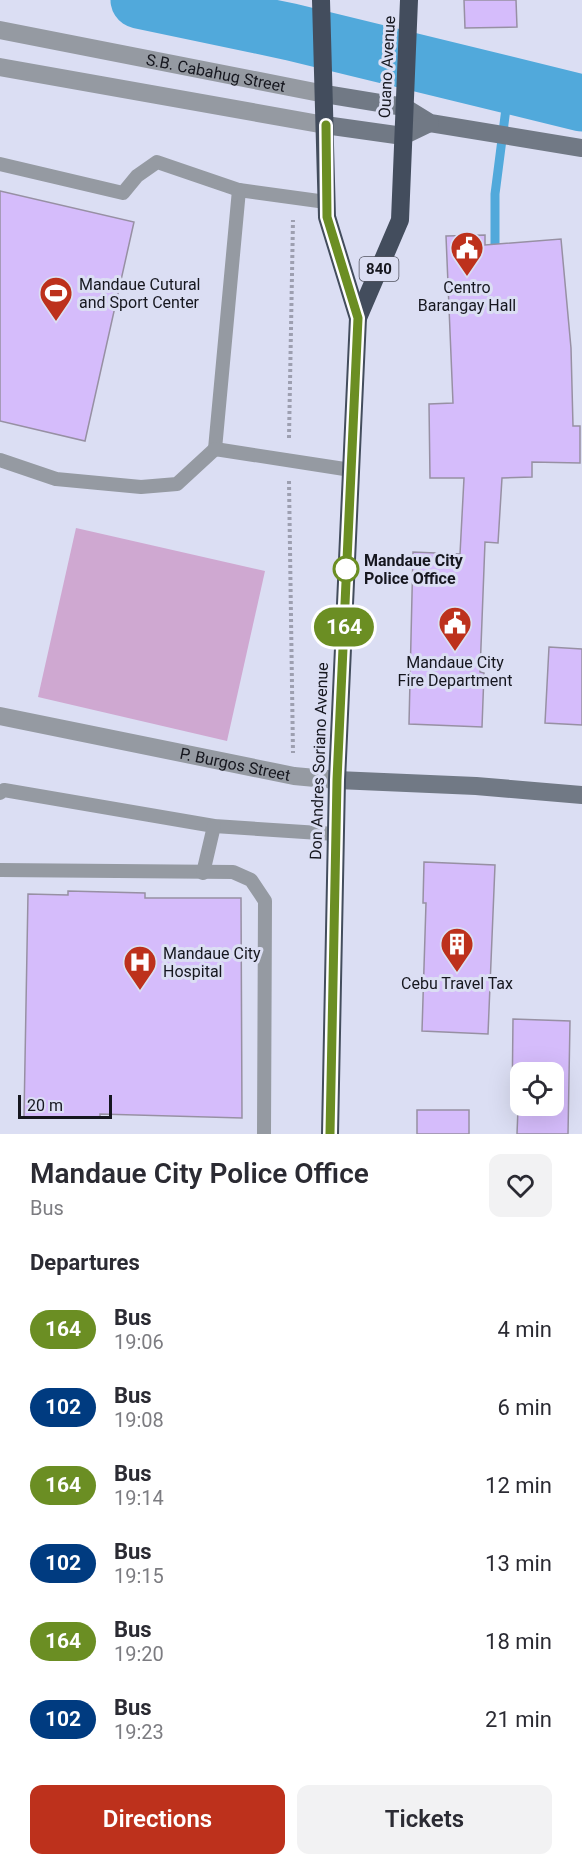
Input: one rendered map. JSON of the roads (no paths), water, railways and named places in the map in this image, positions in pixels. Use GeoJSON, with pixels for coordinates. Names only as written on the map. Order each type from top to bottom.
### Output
{"type":"FeatureCollection","features":[{"type":"Feature","properties":{"kind":"highway","name":"Ouano Avenue"},"geometry":{"type":"LineString","coordinates":[[403,136],[409,0]]}},
{"type":"Feature","properties":{"kind":"highway","name":"840"},"geometry":{"type":"LineString","coordinates":[[321,6],[326,125]]}},
{"type":"Feature","properties":{"kind":"highway","name":"Don Andres Soriano Avenue"},"geometry":{"type":"LineString","coordinates":[[326,125],[327,217],[358,318],[335,834],[330,1134]]}},
{"type":"Feature","properties":{"kind":"highway","name":"Don Andres Soriano Avenue"},"geometry":{"type":"LineString","coordinates":[[358,318],[400,220],[403,136]]}},
{"type":"Feature","properties":{"kind":"street","name":"S.B. Cabahug Street"},"geometry":{"type":"LineString","coordinates":[[0,30],[325,94],[404,107],[430,123],[582,148]]}},
{"type":"Feature","properties":{"kind":"street","name":"S.B. Cabahug Street"},"geometry":{"type":"LineString","coordinates":[[0,67],[326,125],[403,136]]}},
{"type":"Feature","properties":{"kind":"street"},"geometry":{"type":"LineString","coordinates":[[403,136],[430,123]]}},
{"type":"Feature","properties":{"kind":"street","name":"P. Burgos Street"},"geometry":{"type":"LineString","coordinates":[[0,716],[294,776],[476,786],[582,795]]}},
{"type":"Feature","properties":{"kind":"lane"},"geometry":{"type":"LineString","coordinates":[[0,164],[123,193],[137,176],[158,162],[239,190],[326,202]]}},
{"type":"Feature","properties":{"kind":"lane"},"geometry":{"type":"LineString","coordinates":[[0,460],[56,479],[141,487],[177,484],[215,449],[239,190]]}},
{"type":"Feature","properties":{"kind":"lane"},"geometry":{"type":"LineString","coordinates":[[215,449],[351,470]]}},
{"type":"Feature","properties":{"kind":"lane"},"geometry":{"type":"LineString","coordinates":[[0,793],[4,789],[214,826],[335,834]]}},
{"type":"Feature","properties":{"kind":"lane"},"geometry":{"type":"LineString","coordinates":[[203,873],[214,826]]}},
{"type":"Feature","properties":{"kind":"lane"},"geometry":{"type":"LineString","coordinates":[[0,870],[233,872],[251,880],[265,901],[264,1134]]}},
{"type":"Feature","properties":{"kind":"waterway"},"geometry":{"type":"LineString","coordinates":[[139,0],[291,32],[582,103]]}},
{"type":"Feature","properties":{"kind":"waterway"},"geometry":{"type":"LineString","coordinates":[[495,256],[495,194],[509,85]]}},
{"type":"Feature","properties":{"kind":"place","name":"Centro Barangay Hall"},"geometry":{"type":"Point","coordinates":[467,277]}},
{"type":"Feature","properties":{"kind":"place","name":"Mandaue Cutural and Sport Center"},"geometry":{"type":"Point","coordinates":[56,322]}},
{"type":"Feature","properties":{"kind":"place","name":"Mandaue City Police Office"},"geometry":{"type":"Point","coordinates":[346,569]}},
{"type":"Feature","properties":{"kind":"place","name":"Mandaue City Fire Department"},"geometry":{"type":"Point","coordinates":[455,652]}},
{"type":"Feature","properties":{"kind":"place","name":"Cebu Travel Tax"},"geometry":{"type":"Point","coordinates":[457,973]}},
{"type":"Feature","properties":{"kind":"place","name":"Mandaue City Hospital"},"geometry":{"type":"Point","coordinates":[140,991]}}]}
